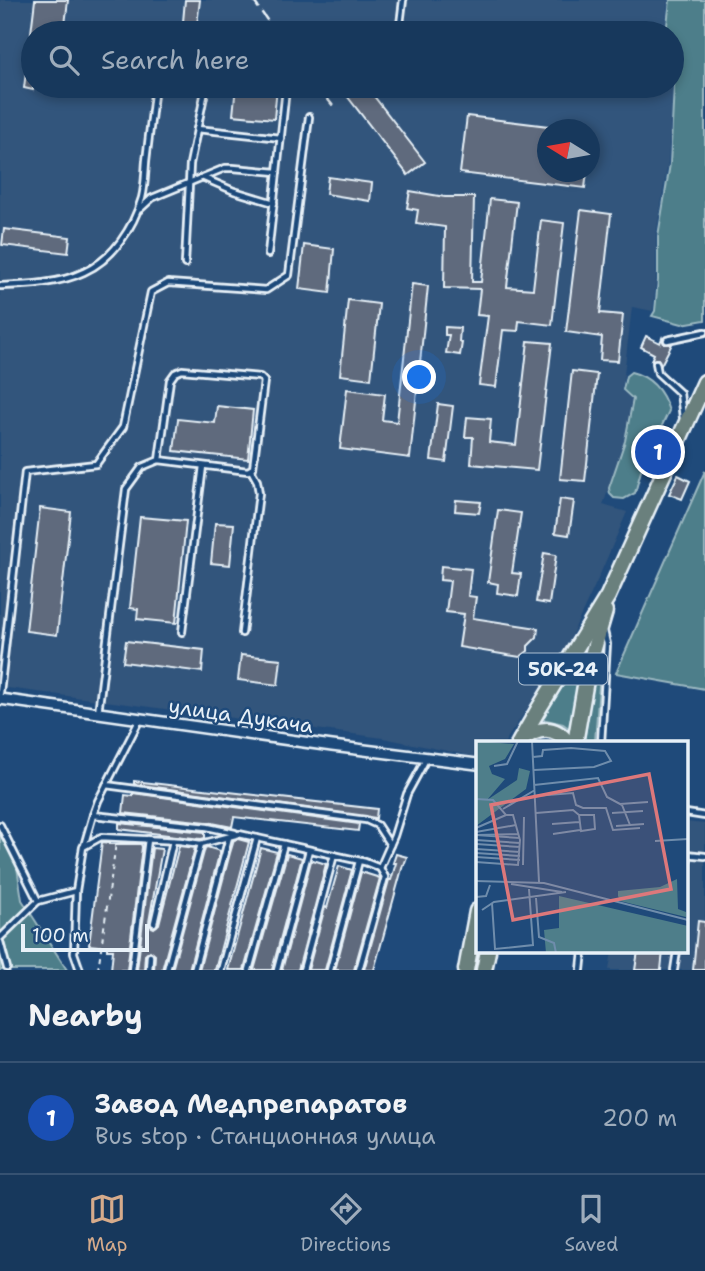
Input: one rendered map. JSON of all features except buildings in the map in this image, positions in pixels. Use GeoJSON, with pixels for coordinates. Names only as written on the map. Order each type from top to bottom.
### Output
{"type":"FeatureCollection","features":[{"type":"Feature","properties":{"kind":"main road","name":"50К-24"},"geometry":{"type":"LineString","coordinates":[[521,741],[608,596],[705,383]]}},
{"type":"Feature","properties":{"kind":"main road","name":"50К-24"},"geometry":{"type":"LineString","coordinates":[[575,741],[588,669],[608,596]]}},
{"type":"Feature","properties":{"kind":"main road"},"geometry":{"type":"LineString","coordinates":[[521,741],[542,729],[564,736],[567,741]]}},
{"type":"Feature","properties":{"kind":"main road"},"geometry":{"type":"LineString","coordinates":[[466,970],[476,921]]}},
{"type":"Feature","properties":{"kind":"street","name":"улица Дукача"},"geometry":{"type":"LineString","coordinates":[[0,699],[476,764]]}},
{"type":"Feature","properties":{"kind":"lane"},"geometry":{"type":"LineString","coordinates":[[400,21],[403,0]]}},
{"type":"Feature","properties":{"kind":"lane"},"geometry":{"type":"LineString","coordinates":[[0,286],[28,285],[71,277],[96,266],[114,250],[129,229],[143,194],[154,98]]}},
{"type":"Feature","properties":{"kind":"lane"},"geometry":{"type":"LineString","coordinates":[[185,264],[191,157],[203,98]]}},
{"type":"Feature","properties":{"kind":"lane"},"geometry":{"type":"LineString","coordinates":[[268,254],[285,98]]}},
{"type":"Feature","properties":{"kind":"lane"},"geometry":{"type":"LineString","coordinates":[[0,693],[25,472],[96,464],[123,427],[151,292],[168,284],[266,290],[289,275],[309,117]]}},
{"type":"Feature","properties":{"kind":"lane"},"geometry":{"type":"LineString","coordinates":[[197,129],[281,138]]}},
{"type":"Feature","properties":{"kind":"lane"},"geometry":{"type":"LineString","coordinates":[[137,212],[152,198],[219,170],[233,167],[277,172]]}},
{"type":"Feature","properties":{"kind":"lane"},"geometry":{"type":"LineString","coordinates":[[203,177],[234,191],[274,203]]}},
{"type":"Feature","properties":{"kind":"lane"},"geometry":{"type":"LineString","coordinates":[[667,340],[705,332]]}},
{"type":"Feature","properties":{"kind":"lane"},"geometry":{"type":"LineString","coordinates":[[656,363],[658,373],[680,393],[685,428]]}},
{"type":"Feature","properties":{"kind":"lane"},"geometry":{"type":"LineString","coordinates":[[159,460],[170,380],[175,373],[182,370],[260,377],[264,381],[251,470]]}},
{"type":"Feature","properties":{"kind":"lane"},"geometry":{"type":"LineString","coordinates":[[98,714],[126,489],[142,467],[159,460],[251,470]]}},
{"type":"Feature","properties":{"kind":"lane"},"geometry":{"type":"LineString","coordinates":[[182,632],[203,466]]}},
{"type":"Feature","properties":{"kind":"lane"},"geometry":{"type":"LineString","coordinates":[[242,633],[259,493],[251,470]]}},
{"type":"Feature","properties":{"kind":"lane"},"geometry":{"type":"LineString","coordinates":[[601,623],[607,644],[601,741]]}},
{"type":"Feature","properties":{"kind":"lane"},"geometry":{"type":"LineString","coordinates":[[80,970],[74,953],[76,891],[83,847],[95,807],[140,719]]}},
{"type":"Feature","properties":{"kind":"lane"},"geometry":{"type":"LineString","coordinates":[[380,868],[407,794],[427,757]]}},
{"type":"Feature","properties":{"kind":"lane"},"geometry":{"type":"LineString","coordinates":[[106,785],[366,820],[377,825],[390,845]]}},
{"type":"Feature","properties":{"kind":"lane"},"geometry":{"type":"LineString","coordinates":[[93,815],[207,827],[380,868],[385,877],[359,970]]}},
{"type":"Feature","properties":{"kind":"lane"},"geometry":{"type":"LineString","coordinates":[[0,825],[38,901]]}},
{"type":"Feature","properties":{"kind":"lane"},"geometry":{"type":"LineString","coordinates":[[83,847],[101,837],[201,844],[239,834]]}},
{"type":"Feature","properties":{"kind":"lane"},"geometry":{"type":"LineString","coordinates":[[194,970],[229,837]]}},
{"type":"Feature","properties":{"kind":"lane"},"geometry":{"type":"LineString","coordinates":[[221,970],[257,838]]}},
{"type":"Feature","properties":{"kind":"lane"},"geometry":{"type":"LineString","coordinates":[[132,970],[148,839]]}},
{"type":"Feature","properties":{"kind":"lane"},"geometry":{"type":"LineString","coordinates":[[154,923],[173,841]]}},
{"type":"Feature","properties":{"kind":"lane"},"geometry":{"type":"LineString","coordinates":[[167,970],[201,844]]}},
{"type":"Feature","properties":{"kind":"lane"},"geometry":{"type":"LineString","coordinates":[[249,970],[284,844]]}},
{"type":"Feature","properties":{"kind":"lane"},"geometry":{"type":"LineString","coordinates":[[277,970],[309,850]]}},
{"type":"Feature","properties":{"kind":"lane"},"geometry":{"type":"LineString","coordinates":[[303,970],[334,856]]}},
{"type":"Feature","properties":{"kind":"lane"},"geometry":{"type":"LineString","coordinates":[[330,970],[359,861]]}},
{"type":"Feature","properties":{"kind":"lane"},"geometry":{"type":"LineString","coordinates":[[8,968],[0,940],[38,901],[76,891]]}},
{"type":"Feature","properties":{"kind":"lane"},"geometry":{"type":"LineString","coordinates":[[149,970],[150,956]]}},
{"type":"Feature","properties":{"kind":"path"},"geometry":{"type":"LineString","coordinates":[[98,970],[117,838]]}},
{"type":"Feature","properties":{"kind":"shaded area"},"geometry":{"type":"Polygon","coordinates":[[[0,0],[668,0],[666,21],[21,21],[21,98],[672,98],[668,163],[656,235],[653,311],[632,307],[622,391],[632,399],[625,441],[603,505],[627,512],[562,656],[506,741],[476,741],[476,757],[383,738],[0,687],[0,0]]]}},
{"type":"Feature","properties":{"kind":"shaded area"},"geometry":{"type":"Polygon","coordinates":[[[688,822],[705,824],[705,970],[609,970],[612,953],[688,953],[688,822]]]}},
{"type":"Feature","properties":{"kind":"green space"},"geometry":{"type":"Polygon","coordinates":[[[670,0],[705,0],[705,320],[682,324],[652,316],[655,311],[658,280],[658,236],[670,164],[673,98],[684,98],[684,21],[667,21],[670,0]]]}},
{"type":"Feature","properties":{"kind":"green space"},"geometry":{"type":"Polygon","coordinates":[[[631,372],[645,377],[656,386],[669,411],[642,467],[635,493],[624,499],[614,498],[609,488],[625,441],[633,399],[623,390],[626,376],[631,372]]]}},
{"type":"Feature","properties":{"kind":"green space"},"geometry":{"type":"Polygon","coordinates":[[[705,471],[705,689],[616,673],[705,471]]]}},
{"type":"Feature","properties":{"kind":"green space"},"geometry":{"type":"Polygon","coordinates":[[[602,644],[595,741],[584,741],[596,659],[602,644]]]}},
{"type":"Feature","properties":{"kind":"green space"},"geometry":{"type":"Polygon","coordinates":[[[583,653],[570,729],[563,724],[542,719],[583,653]]]}},
{"type":"Feature","properties":{"kind":"green space"},"geometry":{"type":"Polygon","coordinates":[[[0,834],[17,867],[22,900],[67,970],[0,970],[0,834]]]}},
{"type":"Feature","properties":{"kind":"railway"},"geometry":{"type":"LineString","coordinates":[[253,0],[268,21]]}},
{"type":"Feature","properties":{"kind":"railway"},"geometry":{"type":"LineString","coordinates":[[327,98],[334,107]]}},
{"type":"Feature","properties":{"kind":"place","name":"Завод Медпрепаратов"},"geometry":{"type":"Point","coordinates":[658,452]}}]}
